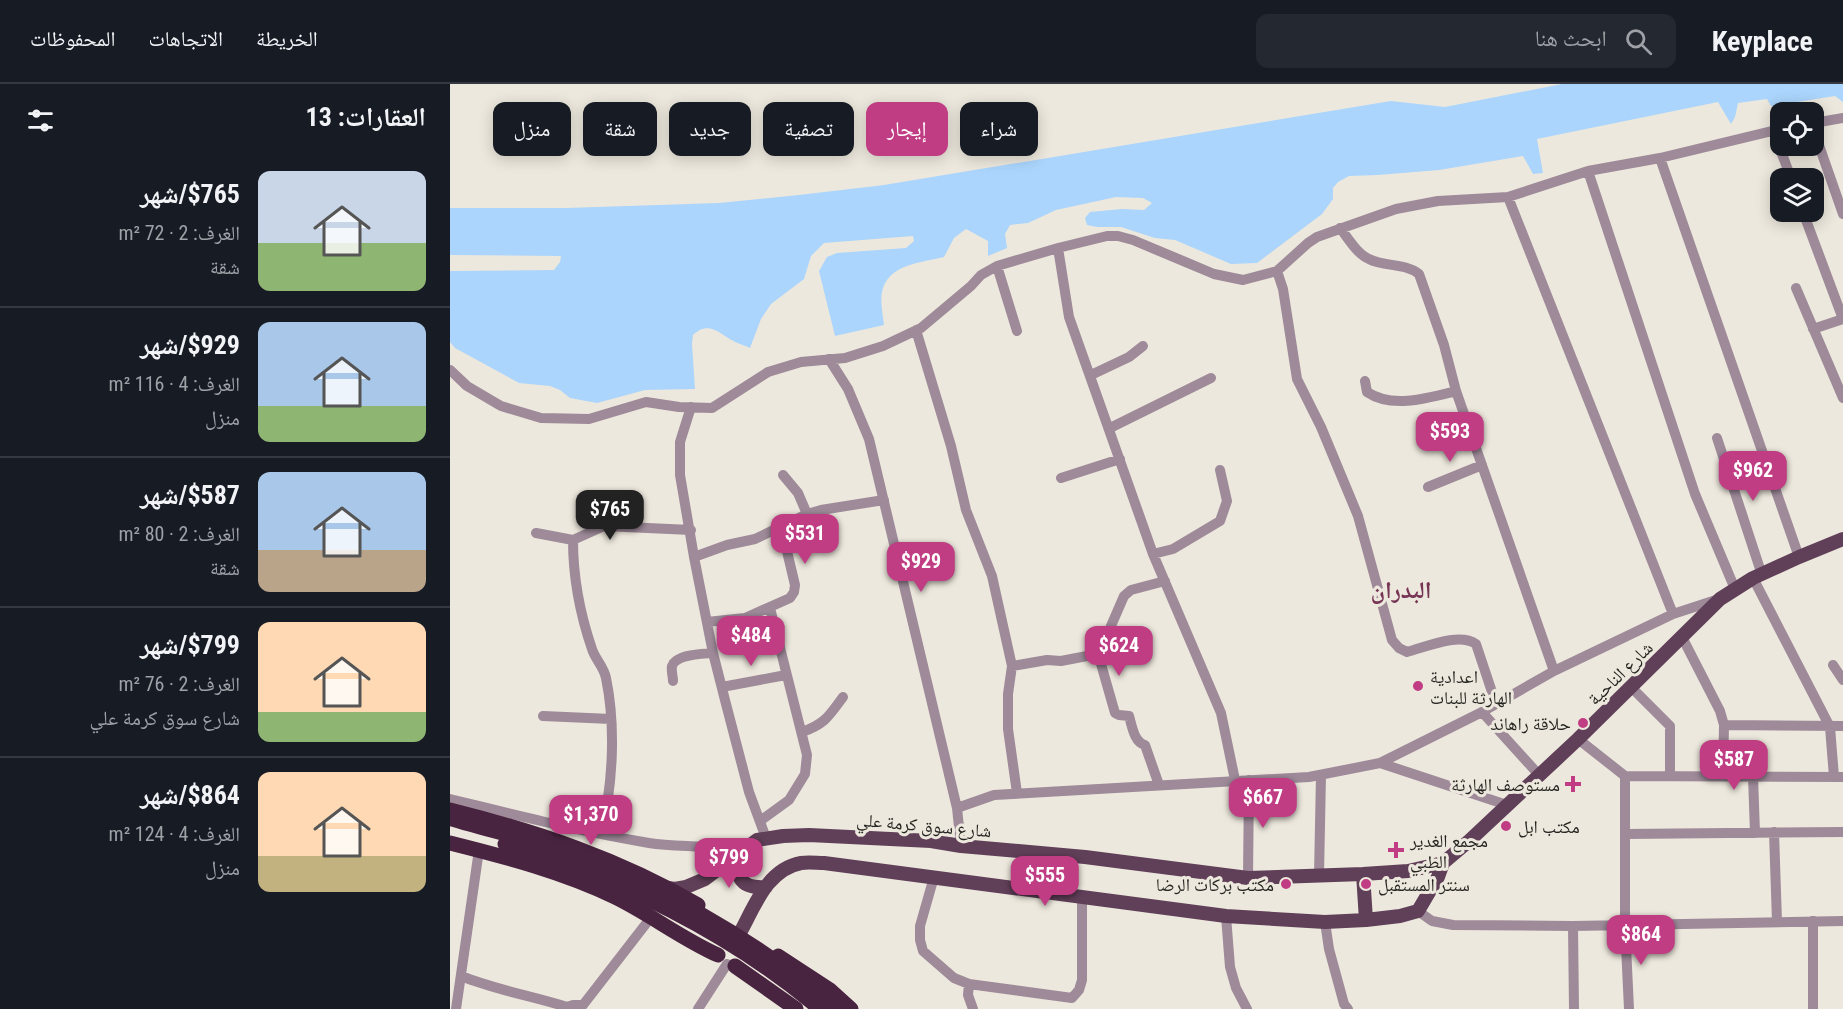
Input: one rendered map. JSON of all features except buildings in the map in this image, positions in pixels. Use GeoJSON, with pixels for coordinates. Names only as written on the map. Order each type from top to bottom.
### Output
{"type":"FeatureCollection","features":[{"type":"Feature","properties":{"kind":"highway"},"geometry":{"type":"LineString","coordinates":[[450,819],[520,829],[582,850],[635,872],[684,897],[760,944],[830,990],[851,1009]]}},
{"type":"Feature","properties":{"kind":"highway"},"geometry":{"type":"LineString","coordinates":[[450,819],[509,846],[601,878],[674,912],[783,979],[820,1009]]}},
{"type":"Feature","properties":{"kind":"highway"},"geometry":{"type":"LineString","coordinates":[[450,819],[561,851],[656,891],[739,937],[789,970],[838,1009]]}},
{"type":"Feature","properties":{"kind":"highway"},"geometry":{"type":"LineString","coordinates":[[450,843],[591,886],[652,916],[727,962],[796,1009]]}},
{"type":"Feature","properties":{"kind":"highway"},"geometry":{"type":"LineString","coordinates":[[668,926],[680,924],[687,914],[687,902],[684,897]]}},
{"type":"Feature","properties":{"kind":"main road","name":"شارع الناحية"},"geometry":{"type":"LineString","coordinates":[[1443,863],[1578,739],[1720,598],[1799,556],[1843,539]]}},
{"type":"Feature","properties":{"kind":"main road","name":"شارع سوق كرمة علي"},"geometry":{"type":"LineString","coordinates":[[668,888],[686,887],[705,879],[757,840],[783,836],[931,841],[961,846],[1085,857],[1248,878],[1408,871],[1443,863]]}},
{"type":"Feature","properties":{"kind":"main road"},"geometry":{"type":"LineString","coordinates":[[741,853],[737,866],[740,878],[747,885],[757,888],[766,887]]}},
{"type":"Feature","properties":{"kind":"main road"},"geometry":{"type":"LineString","coordinates":[[742,934],[766,887],[778,872],[800,863],[824,863],[1226,916],[1325,922],[1366,920],[1418,911],[1438,877],[1443,863]]}},
{"type":"Feature","properties":{"kind":"main road"},"geometry":{"type":"LineString","coordinates":[[1408,871],[1421,882],[1426,896]]}},
{"type":"Feature","properties":{"kind":"main road"},"geometry":{"type":"LineString","coordinates":[[1363,874],[1366,920]]}},
{"type":"Feature","properties":{"kind":"main road"},"geometry":{"type":"LineString","coordinates":[[728,932],[742,934],[751,955],[747,960],[727,962],[717,948],[722,936],[728,932]]}},
{"type":"Feature","properties":{"kind":"street"},"geometry":{"type":"LineString","coordinates":[[1824,121],[1843,118]]}},
{"type":"Feature","properties":{"kind":"street"},"geometry":{"type":"LineString","coordinates":[[450,370],[467,386],[501,406],[541,418],[590,419],[646,402],[712,408],[768,372],[801,362],[845,358],[883,346],[916,330],[971,286],[981,275],[997,266],[1058,248],[1107,236],[1118,236],[1214,273],[1243,280],[1277,271],[1308,243],[1340,228],[1396,209],[1438,201],[1508,197],[1588,171],[1660,158],[1770,131]]}},
{"type":"Feature","properties":{"kind":"street"},"geometry":{"type":"LineString","coordinates":[[1823,156],[1843,214]]}},
{"type":"Feature","properties":{"kind":"street"},"geometry":{"type":"LineString","coordinates":[[1660,158],[1799,556]]}},
{"type":"Feature","properties":{"kind":"street"},"geometry":{"type":"LineString","coordinates":[[1588,171],[1695,494],[1735,589]]}},
{"type":"Feature","properties":{"kind":"street"},"geometry":{"type":"LineString","coordinates":[[1508,197],[1673,614]]}},
{"type":"Feature","properties":{"kind":"street"},"geometry":{"type":"LineString","coordinates":[[1807,222],[1843,319],[1813,329]]}},
{"type":"Feature","properties":{"kind":"street"},"geometry":{"type":"LineString","coordinates":[[1340,228],[1360,253],[1371,261],[1411,269],[1419,274],[1444,345],[1456,391],[1554,671]]}},
{"type":"Feature","properties":{"kind":"street"},"geometry":{"type":"LineString","coordinates":[[1058,248],[1070,317],[1153,554],[1221,713],[1235,780]]}},
{"type":"Feature","properties":{"kind":"street"},"geometry":{"type":"LineString","coordinates":[[997,266],[1017,331]]}},
{"type":"Feature","properties":{"kind":"street"},"geometry":{"type":"LineString","coordinates":[[1277,271],[1283,289],[1297,379],[1321,427],[1358,516],[1392,640],[1399,648],[1407,652],[1460,638],[1469,639],[1476,644],[1496,704]]}},
{"type":"Feature","properties":{"kind":"street"},"geometry":{"type":"LineString","coordinates":[[1796,288],[1843,398]]}},
{"type":"Feature","properties":{"kind":"street"},"geometry":{"type":"LineString","coordinates":[[916,330],[951,446],[966,510],[992,576],[1011,666],[1008,729],[1017,793]]}},
{"type":"Feature","properties":{"kind":"street"},"geometry":{"type":"LineString","coordinates":[[1091,375],[1129,357],[1143,346]]}},
{"type":"Feature","properties":{"kind":"street"},"geometry":{"type":"LineString","coordinates":[[829,359],[848,389],[868,439],[957,808],[961,846]]}},
{"type":"Feature","properties":{"kind":"street"},"geometry":{"type":"LineString","coordinates":[[1110,428],[1211,378]]}},
{"type":"Feature","properties":{"kind":"street"},"geometry":{"type":"LineString","coordinates":[[1365,381],[1367,392],[1375,397],[1391,401],[1429,398],[1456,391]]}},
{"type":"Feature","properties":{"kind":"street"},"geometry":{"type":"LineString","coordinates":[[691,407],[680,442],[680,476],[713,653],[749,792],[766,838]]}},
{"type":"Feature","properties":{"kind":"street"},"geometry":{"type":"LineString","coordinates":[[1578,739],[1625,776],[1839,777],[1830,727],[1758,577],[1717,438]]}},
{"type":"Feature","properties":{"kind":"street"},"geometry":{"type":"LineString","coordinates":[[1060,478],[1120,459]]}},
{"type":"Feature","properties":{"kind":"street"},"geometry":{"type":"LineString","coordinates":[[1428,487],[1482,465]]}},
{"type":"Feature","properties":{"kind":"street"},"geometry":{"type":"LineString","coordinates":[[1153,554],[1173,549],[1220,521],[1227,501],[1220,470]]}},
{"type":"Feature","properties":{"kind":"street"},"geometry":{"type":"LineString","coordinates":[[783,475],[798,493],[807,514]]}},
{"type":"Feature","properties":{"kind":"street"},"geometry":{"type":"LineString","coordinates":[[694,556],[755,539],[807,514],[884,500]]}},
{"type":"Feature","properties":{"kind":"street"},"geometry":{"type":"LineString","coordinates":[[537,533],[573,540],[604,526],[691,530]]}},
{"type":"Feature","properties":{"kind":"street"},"geometry":{"type":"LineString","coordinates":[[707,622],[745,618],[790,598],[795,585],[781,526]]}},
{"type":"Feature","properties":{"kind":"street"},"geometry":{"type":"LineString","coordinates":[[573,540],[578,594],[592,650],[605,675],[611,719],[607,809],[601,834]]}},
{"type":"Feature","properties":{"kind":"street"},"geometry":{"type":"LineString","coordinates":[[1011,666],[1047,660],[1061,662],[1087,656],[1104,642],[1124,596],[1131,590],[1165,581]]}},
{"type":"Feature","properties":{"kind":"street"},"geometry":{"type":"LineString","coordinates":[[957,808],[994,795],[1309,777],[1380,763],[1482,712],[1554,671],[1673,614],[1720,598]]}},
{"type":"Feature","properties":{"kind":"street"},"geometry":{"type":"LineString","coordinates":[[760,821],[789,800],[805,774],[807,754],[770,608]]}},
{"type":"Feature","properties":{"kind":"street"},"geometry":{"type":"LineString","coordinates":[[1682,637],[1720,711],[1724,724],[1723,776]]}},
{"type":"Feature","properties":{"kind":"street"},"geometry":{"type":"LineString","coordinates":[[1097,650],[1115,713],[1129,716],[1137,741],[1145,745],[1159,785]]}},
{"type":"Feature","properties":{"kind":"street"},"geometry":{"type":"LineString","coordinates":[[673,681],[671,670],[676,660],[713,653]]}},
{"type":"Feature","properties":{"kind":"street"},"geometry":{"type":"LineString","coordinates":[[1833,665],[1843,680]]}},
{"type":"Feature","properties":{"kind":"street"},"geometry":{"type":"LineString","coordinates":[[722,687],[786,675]]}},
{"type":"Feature","properties":{"kind":"street"},"geometry":{"type":"LineString","coordinates":[[1631,687],[1670,726],[1670,776]]}},
{"type":"Feature","properties":{"kind":"street"},"geometry":{"type":"LineString","coordinates":[[802,732],[818,727],[843,697]]}},
{"type":"Feature","properties":{"kind":"street"},"geometry":{"type":"LineString","coordinates":[[1482,712],[1539,775]]}},
{"type":"Feature","properties":{"kind":"street"},"geometry":{"type":"LineString","coordinates":[[543,716],[611,719]]}},
{"type":"Feature","properties":{"kind":"street"},"geometry":{"type":"LineString","coordinates":[[1724,724],[1843,726]]}},
{"type":"Feature","properties":{"kind":"street"},"geometry":{"type":"LineString","coordinates":[[1380,763],[1507,805]]}},
{"type":"Feature","properties":{"kind":"street"},"geometry":{"type":"LineString","coordinates":[[1319,875],[1321,774]]}},
{"type":"Feature","properties":{"kind":"street"},"geometry":{"type":"LineString","coordinates":[[1625,776],[1625,925],[1629,1009]]}},
{"type":"Feature","properties":{"kind":"street"},"geometry":{"type":"LineString","coordinates":[[1753,776],[1755,833]]}},
{"type":"Feature","properties":{"kind":"street"},"geometry":{"type":"LineString","coordinates":[[1248,878],[1249,780]]}},
{"type":"Feature","properties":{"kind":"street"},"geometry":{"type":"LineString","coordinates":[[450,799],[601,834],[661,844],[724,848],[741,853]]}},
{"type":"Feature","properties":{"kind":"street"},"geometry":{"type":"LineString","coordinates":[[1774,832],[1777,922]]}},
{"type":"Feature","properties":{"kind":"street"},"geometry":{"type":"LineString","coordinates":[[1626,834],[1843,832]]}},
{"type":"Feature","properties":{"kind":"street"},"geometry":{"type":"LineString","coordinates":[[455,1001],[461,976],[478,850]]}},
{"type":"Feature","properties":{"kind":"street"},"geometry":{"type":"LineString","coordinates":[[934,877],[920,926],[923,951],[954,978],[969,984],[1072,999],[1079,990],[1082,980],[1082,896]]}},
{"type":"Feature","properties":{"kind":"street"},"geometry":{"type":"LineString","coordinates":[[1418,911],[1432,921],[1453,926],[1843,921]]}},
{"type":"Feature","properties":{"kind":"street"},"geometry":{"type":"LineString","coordinates":[[461,976],[490,988],[528,995],[564,1008],[582,1007],[652,916]]}},
{"type":"Feature","properties":{"kind":"street"},"geometry":{"type":"LineString","coordinates":[[1226,916],[1230,967],[1236,988],[1247,1009]]}},
{"type":"Feature","properties":{"kind":"street"},"geometry":{"type":"LineString","coordinates":[[1813,921],[1813,1009]]}},
{"type":"Feature","properties":{"kind":"street"},"geometry":{"type":"LineString","coordinates":[[1325,922],[1329,948],[1347,1009]]}},
{"type":"Feature","properties":{"kind":"street"},"geometry":{"type":"LineString","coordinates":[[1573,926],[1574,1009]]}},
{"type":"Feature","properties":{"kind":"street"},"geometry":{"type":"LineString","coordinates":[[698,1009],[727,962]]}},
{"type":"Feature","properties":{"kind":"street"},"geometry":{"type":"LineString","coordinates":[[969,984],[968,995],[973,1009]]}},
{"type":"Feature","properties":{"kind":"water"},"geometry":{"type":"Polygon","coordinates":[[[1562,84],[1843,84],[1843,102],[1835,96],[1797,102],[1770,102],[1770,104],[1767,99],[1738,103],[1731,124],[1718,102],[1537,139],[1543,173],[1533,174],[1523,156],[1439,170],[1349,176],[1333,188],[1333,199],[1322,214],[1257,263],[1231,264],[1175,240],[1155,238],[1121,227],[1087,225],[1085,218],[1090,212],[1122,209],[1144,210],[1152,203],[1143,198],[1116,197],[1056,210],[1028,223],[1010,225],[1005,234],[1007,248],[988,256],[988,241],[966,229],[954,238],[944,257],[906,266],[898,270],[885,283],[881,304],[884,325],[835,336],[819,271],[827,257],[837,253],[906,248],[914,241],[913,236],[824,243],[811,256],[804,279],[771,304],[761,319],[750,348],[706,328],[693,335],[695,389],[645,390],[597,403],[570,398],[550,386],[519,383],[455,348],[450,342],[450,271],[554,270],[561,256],[450,255],[450,208],[566,208],[719,203],[799,195],[884,185],[1391,101],[1445,107],[1562,84]]]}},
{"type":"Feature","properties":{"kind":"place","name":"اعدادية الهارثة للبنات"},"geometry":{"type":"Point","coordinates":[1418,686]}},
{"type":"Feature","properties":{"kind":"place","name":"حلاقة راهاند"},"geometry":{"type":"Point","coordinates":[1583,723]}},
{"type":"Feature","properties":{"kind":"place","name":"مستوصف الهارثة"},"geometry":{"type":"Point","coordinates":[1573,784]}},
{"type":"Feature","properties":{"kind":"place","name":"مكتب ابل"},"geometry":{"type":"Point","coordinates":[1506,826]}},
{"type":"Feature","properties":{"kind":"place","name":"مجمع الغدير الطبي"},"geometry":{"type":"Point","coordinates":[1396,850]}},
{"type":"Feature","properties":{"kind":"place","name":"مكتب بركات الرضا"},"geometry":{"type":"Point","coordinates":[1286,884]}},
{"type":"Feature","properties":{"kind":"place","name":"سنتر المستقبل"},"geometry":{"type":"Point","coordinates":[1366,884]}},
{"type":"Feature","properties":{"kind":"district","name":"البدران"},"geometry":{"type":"Point","coordinates":[1401,590]}}]}
